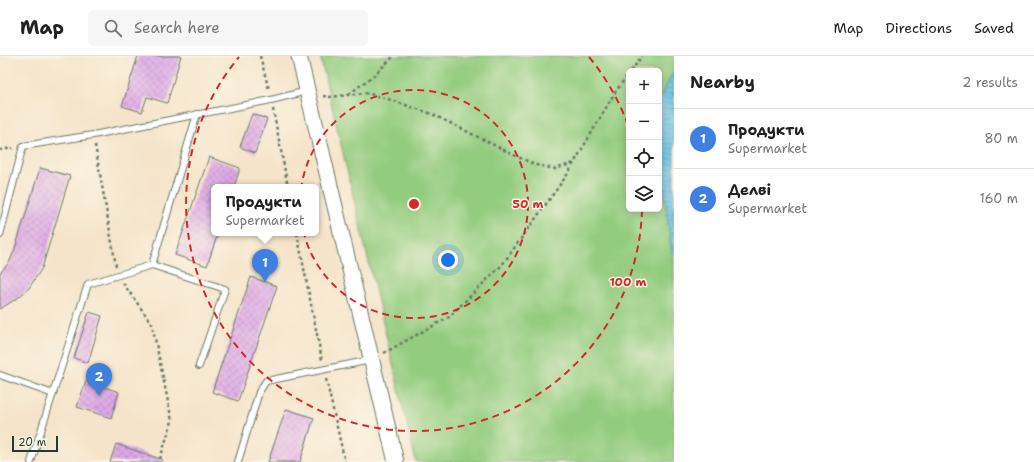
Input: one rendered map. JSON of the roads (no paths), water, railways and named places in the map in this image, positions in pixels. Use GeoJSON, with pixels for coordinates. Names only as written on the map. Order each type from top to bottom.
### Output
{"type":"FeatureCollection","features":[{"type":"Feature","properties":{"kind":"street"},"geometry":{"type":"LineString","coordinates":[[299,56],[396,462]]}},
{"type":"Feature","properties":{"kind":"lane"},"geometry":{"type":"LineString","coordinates":[[0,235],[23,146],[93,135],[271,100],[307,91]]}},
{"type":"Feature","properties":{"kind":"lane"},"geometry":{"type":"LineString","coordinates":[[152,265],[197,114]]}},
{"type":"Feature","properties":{"kind":"lane"},"geometry":{"type":"LineString","coordinates":[[31,462],[88,284],[152,265],[225,289],[200,366]]}},
{"type":"Feature","properties":{"kind":"lane"},"geometry":{"type":"LineString","coordinates":[[238,462],[259,392],[266,381],[371,360]]}},
{"type":"Feature","properties":{"kind":"lane"},"geometry":{"type":"LineString","coordinates":[[0,375],[53,394]]}},
{"type":"Feature","properties":{"kind":"water"},"geometry":{"type":"Polygon","coordinates":[[[674,71],[674,256],[672,253],[662,175],[662,94],[674,71]]]}},
{"type":"Feature","properties":{"kind":"place","name":"Продукти"},"geometry":{"type":"Point","coordinates":[265,282]}},
{"type":"Feature","properties":{"kind":"place","name":"Делві"},"geometry":{"type":"Point","coordinates":[99,396]}}]}
